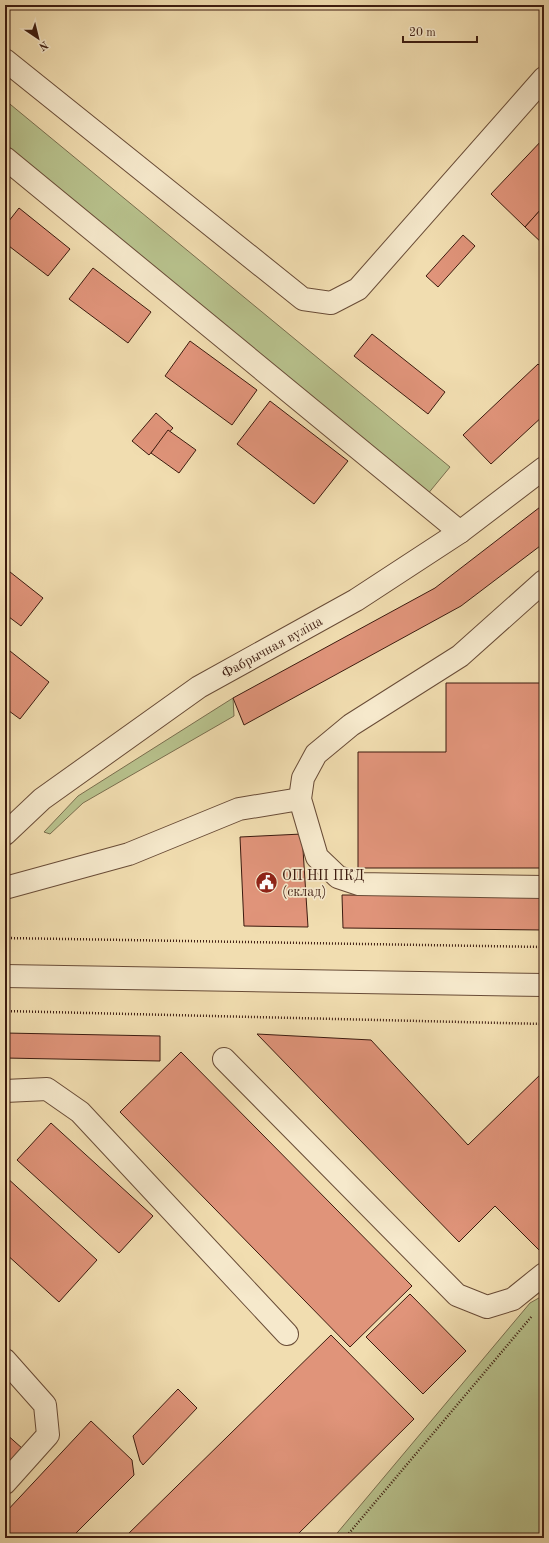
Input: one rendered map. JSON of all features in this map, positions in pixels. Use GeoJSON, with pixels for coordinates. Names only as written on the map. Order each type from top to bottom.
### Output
{"type":"FeatureCollection","features":[{"type":"Feature","properties":{"kind":"street"},"geometry":{"type":"LineString","coordinates":[[5,60],[303,299],[332,303],[358,289],[544,78]]}},
{"type":"Feature","properties":{"kind":"street"},"geometry":{"type":"LineString","coordinates":[[5,158],[460,532]]}},
{"type":"Feature","properties":{"kind":"street","name":"Фабрычная вуліца"},"geometry":{"type":"LineString","coordinates":[[5,834],[42,799],[200,687],[356,600],[460,532],[544,468]]}},
{"type":"Feature","properties":{"kind":"street"},"geometry":{"type":"LineString","coordinates":[[544,581],[460,656],[351,725],[316,754],[302,778],[300,799],[317,857],[338,877],[359,884],[544,887]]}},
{"type":"Feature","properties":{"kind":"street"},"geometry":{"type":"LineString","coordinates":[[5,888],[129,854],[239,809],[300,799]]}},
{"type":"Feature","properties":{"kind":"street"},"geometry":{"type":"LineString","coordinates":[[5,976],[544,985]]}},
{"type":"Feature","properties":{"kind":"street"},"geometry":{"type":"LineString","coordinates":[[224,1059],[457,1295],[487,1307],[513,1299],[544,1274]]}},
{"type":"Feature","properties":{"kind":"street"},"geometry":{"type":"LineString","coordinates":[[5,1091],[47,1089],[80,1112],[287,1334]]}},
{"type":"Feature","properties":{"kind":"street"},"geometry":{"type":"LineString","coordinates":[[5,1360],[45,1405],[48,1435],[5,1484]]}},
{"type":"Feature","properties":{"kind":"path"},"geometry":{"type":"LineString","coordinates":[[5,938],[544,948]]}},
{"type":"Feature","properties":{"kind":"path"},"geometry":{"type":"LineString","coordinates":[[5,1011],[544,1024]]}},
{"type":"Feature","properties":{"kind":"path"},"geometry":{"type":"LineString","coordinates":[[345,1538],[532,1316]]}},
{"type":"Feature","properties":{"kind":"green space"},"geometry":{"type":"Polygon","coordinates":[[[5,100],[450,467],[422,501],[5,158],[5,100]]]}},
{"type":"Feature","properties":{"kind":"green space"},"geometry":{"type":"Polygon","coordinates":[[[233,698],[234,716],[83,803],[50,834],[44,832],[78,796],[233,698]]]}},
{"type":"Feature","properties":{"kind":"green space"},"geometry":{"type":"Polygon","coordinates":[[[544,1295],[544,1538],[333,1538],[530,1303],[544,1295]]]}},
{"type":"Feature","properties":{"kind":"building"},"geometry":{"type":"Polygon","coordinates":[[[544,138],[544,206],[525,227],[491,194],[544,138]]]}},
{"type":"Feature","properties":{"kind":"building"},"geometry":{"type":"Polygon","coordinates":[[[19,208],[70,249],[48,276],[5,243],[5,226],[19,208]]]}},
{"type":"Feature","properties":{"kind":"building"},"geometry":{"type":"Polygon","coordinates":[[[542,208],[544,210],[544,245],[525,227],[542,208]]]}},
{"type":"Feature","properties":{"kind":"building"},"geometry":{"type":"Polygon","coordinates":[[[463,235],[475,246],[438,287],[426,276],[463,235]]]}},
{"type":"Feature","properties":{"kind":"building"},"geometry":{"type":"Polygon","coordinates":[[[93,268],[151,312],[128,343],[69,299],[93,268]]]}},
{"type":"Feature","properties":{"kind":"building"},"geometry":{"type":"Polygon","coordinates":[[[372,334],[445,392],[428,414],[354,356],[372,334]]]}},
{"type":"Feature","properties":{"kind":"building"},"geometry":{"type":"Polygon","coordinates":[[[190,341],[257,390],[232,425],[165,376],[190,341]]]}},
{"type":"Feature","properties":{"kind":"building"},"geometry":{"type":"Polygon","coordinates":[[[538,364],[544,370],[544,415],[491,464],[463,435],[538,364]]]}},
{"type":"Feature","properties":{"kind":"building"},"geometry":{"type":"Polygon","coordinates":[[[270,401],[348,461],[314,504],[237,444],[270,401]]]}},
{"type":"Feature","properties":{"kind":"building"},"geometry":{"type":"Polygon","coordinates":[[[156,413],[173,428],[149,455],[132,441],[156,413]]]}},
{"type":"Feature","properties":{"kind":"building"},"geometry":{"type":"Polygon","coordinates":[[[168,430],[196,450],[179,473],[151,453],[168,430]]]}},
{"type":"Feature","properties":{"kind":"building"},"geometry":{"type":"Polygon","coordinates":[[[544,504],[544,543],[461,606],[244,725],[233,698],[435,588],[544,504]]]}},
{"type":"Feature","properties":{"kind":"building"},"geometry":{"type":"Polygon","coordinates":[[[5,568],[43,598],[21,626],[5,614],[5,568]]]}},
{"type":"Feature","properties":{"kind":"building"},"geometry":{"type":"Polygon","coordinates":[[[10,651],[49,682],[20,719],[5,708],[5,658],[10,651]]]}},
{"type":"Feature","properties":{"kind":"building"},"geometry":{"type":"Polygon","coordinates":[[[446,683],[544,683],[544,868],[358,868],[358,752],[446,752],[446,683]]]}},
{"type":"Feature","properties":{"kind":"building"},"geometry":{"type":"Polygon","coordinates":[[[302,834],[308,927],[244,926],[240,837],[302,834]]]}},
{"type":"Feature","properties":{"kind":"building"},"geometry":{"type":"Polygon","coordinates":[[[342,895],[544,896],[544,930],[343,928],[342,895]]]}},
{"type":"Feature","properties":{"kind":"building"},"geometry":{"type":"Polygon","coordinates":[[[5,1033],[160,1036],[160,1061],[5,1058],[5,1033]]]}},
{"type":"Feature","properties":{"kind":"building"},"geometry":{"type":"Polygon","coordinates":[[[257,1034],[371,1040],[468,1145],[544,1071],[544,1255],[495,1206],[459,1242],[257,1034]]]}},
{"type":"Feature","properties":{"kind":"building"},"geometry":{"type":"Polygon","coordinates":[[[181,1052],[412,1286],[350,1347],[120,1112],[181,1052]]]}},
{"type":"Feature","properties":{"kind":"building"},"geometry":{"type":"Polygon","coordinates":[[[51,1123],[153,1216],[119,1253],[17,1160],[51,1123]]]}},
{"type":"Feature","properties":{"kind":"building"},"geometry":{"type":"Polygon","coordinates":[[[5,1176],[97,1260],[59,1302],[5,1253],[5,1176]]]}},
{"type":"Feature","properties":{"kind":"building"},"geometry":{"type":"Polygon","coordinates":[[[410,1294],[466,1351],[423,1394],[366,1337],[410,1294]]]}},
{"type":"Feature","properties":{"kind":"building"},"geometry":{"type":"Polygon","coordinates":[[[331,1335],[414,1419],[294,1538],[124,1538],[331,1335]]]}},
{"type":"Feature","properties":{"kind":"building"},"geometry":{"type":"Polygon","coordinates":[[[178,1389],[197,1408],[143,1465],[140,1461],[133,1436],[178,1389]]]}},
{"type":"Feature","properties":{"kind":"building"},"geometry":{"type":"Polygon","coordinates":[[[91,1421],[132,1460],[134,1475],[71,1538],[5,1538],[5,1513],[91,1421]]]}},
{"type":"Feature","properties":{"kind":"building"},"geometry":{"type":"Polygon","coordinates":[[[5,1433],[23,1449],[5,1469],[5,1433]]]}},
{"type":"Feature","properties":{"kind":"place","name":"ОП НII ПКД (склад)"},"geometry":{"type":"Point","coordinates":[267,883]}}]}
